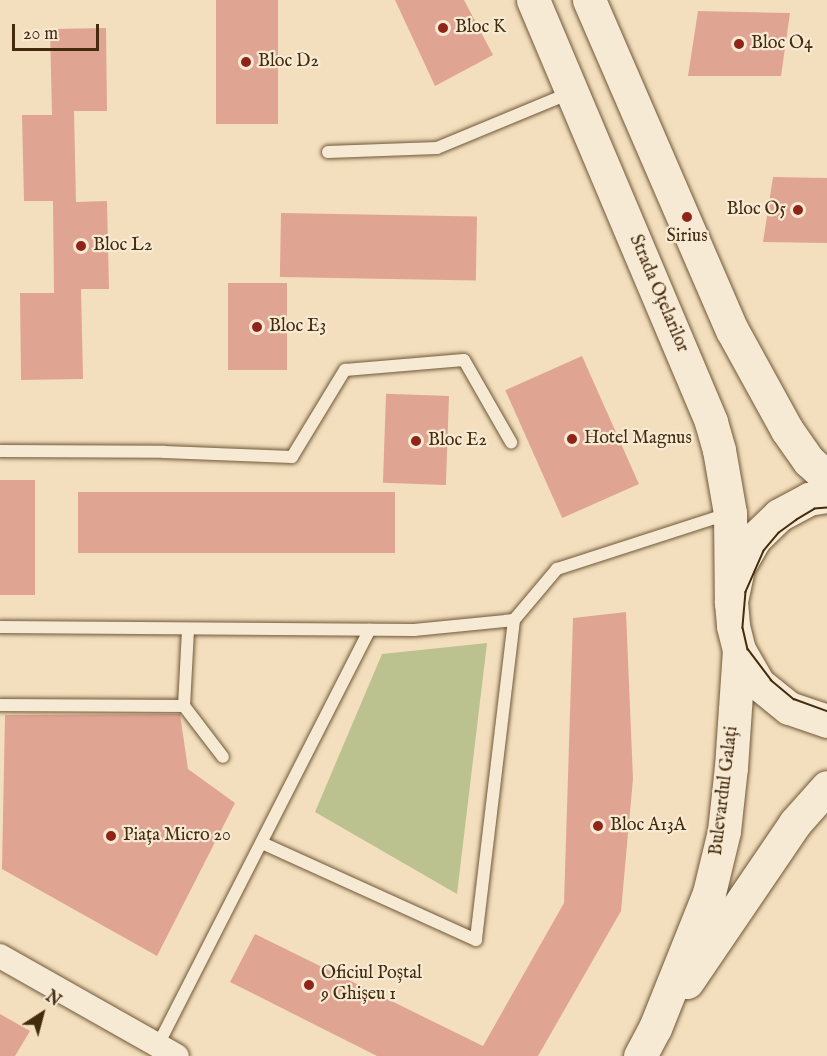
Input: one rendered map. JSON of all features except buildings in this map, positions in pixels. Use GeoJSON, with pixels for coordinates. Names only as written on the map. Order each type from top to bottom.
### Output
{"type":"FeatureCollection","features":[{"type":"Feature","properties":{"kind":"main road","name":"Strada Oțelarilor"},"geometry":{"type":"LineString","coordinates":[[533,0],[711,422],[719,450],[730,513],[731,602]]}},
{"type":"Feature","properties":{"kind":"main road"},"geometry":{"type":"LineString","coordinates":[[589,0],[732,330],[787,430],[808,461],[827,478]]}},
{"type":"Feature","properties":{"kind":"main road"},"geometry":{"type":"LineString","coordinates":[[827,496],[809,499],[779,515],[755,538],[738,568],[731,602],[733,626],[739,650],[759,684],[789,708],[827,721]]}},
{"type":"Feature","properties":{"kind":"main road","name":"Bulevardul Galați"},"geometry":{"type":"LineString","coordinates":[[647,1042],[709,893],[724,831],[732,767],[739,650]]}},
{"type":"Feature","properties":{"kind":"main road","name":"Bulevardul Galați"},"geometry":{"type":"LineString","coordinates":[[647,1042],[795,823],[827,787]]}},
{"type":"Feature","properties":{"kind":"street"},"geometry":{"type":"LineString","coordinates":[[0,956],[167,1051]]}},
{"type":"Feature","properties":{"kind":"lane"},"geometry":{"type":"LineString","coordinates":[[328,152],[437,148],[573,92]]}},
{"type":"Feature","properties":{"kind":"lane"},"geometry":{"type":"LineString","coordinates":[[0,450],[164,452],[292,457],[345,370],[464,360],[511,442]]}},
{"type":"Feature","properties":{"kind":"lane"},"geometry":{"type":"LineString","coordinates":[[262,843],[476,940],[514,620],[557,569],[730,513]]}},
{"type":"Feature","properties":{"kind":"lane"},"geometry":{"type":"LineString","coordinates":[[0,627],[414,630],[514,620]]}},
{"type":"Feature","properties":{"kind":"lane"},"geometry":{"type":"LineString","coordinates":[[188,630],[184,706],[223,757]]}},
{"type":"Feature","properties":{"kind":"lane"},"geometry":{"type":"LineString","coordinates":[[167,1051],[262,843],[369,630]]}},
{"type":"Feature","properties":{"kind":"lane"},"geometry":{"type":"LineString","coordinates":[[0,705],[184,706]]}},
{"type":"Feature","properties":{"kind":"green space"},"geometry":{"type":"Polygon","coordinates":[[[487,643],[457,894],[315,812],[382,654],[487,643]]]}},
{"type":"Feature","properties":{"kind":"tram line"},"geometry":{"type":"LineString","coordinates":[[827,508],[815,509],[797,520],[779,533],[764,551],[746,592],[743,628],[748,649],[771,680],[794,699],[827,711]]}},
{"type":"Feature","properties":{"kind":"place","name":"Bloc K"},"geometry":{"type":"Point","coordinates":[443,28]}},
{"type":"Feature","properties":{"kind":"place","name":"Bloc O4"},"geometry":{"type":"Point","coordinates":[739,44]}},
{"type":"Feature","properties":{"kind":"place","name":"Bloc D2"},"geometry":{"type":"Point","coordinates":[246,62]}},
{"type":"Feature","properties":{"kind":"place","name":"Bloc O5"},"geometry":{"type":"Point","coordinates":[798,210]}},
{"type":"Feature","properties":{"kind":"place","name":"Sirius"},"geometry":{"type":"Point","coordinates":[687,217]}},
{"type":"Feature","properties":{"kind":"place","name":"Bloc L2"},"geometry":{"type":"Point","coordinates":[81,246]}},
{"type":"Feature","properties":{"kind":"place","name":"Bloc E3"},"geometry":{"type":"Point","coordinates":[257,327]}},
{"type":"Feature","properties":{"kind":"place","name":"Hotel Magnus"},"geometry":{"type":"Point","coordinates":[572,439]}},
{"type":"Feature","properties":{"kind":"place","name":"Bloc E2"},"geometry":{"type":"Point","coordinates":[416,441]}},
{"type":"Feature","properties":{"kind":"place","name":"Bloc A13A"},"geometry":{"type":"Point","coordinates":[598,826]}},
{"type":"Feature","properties":{"kind":"place","name":"Piața Micro 20"},"geometry":{"type":"Point","coordinates":[111,836]}},
{"type":"Feature","properties":{"kind":"place","name":"Oficiul Poștal 9 Ghișeu 1"},"geometry":{"type":"Point","coordinates":[309,985]}}]}
